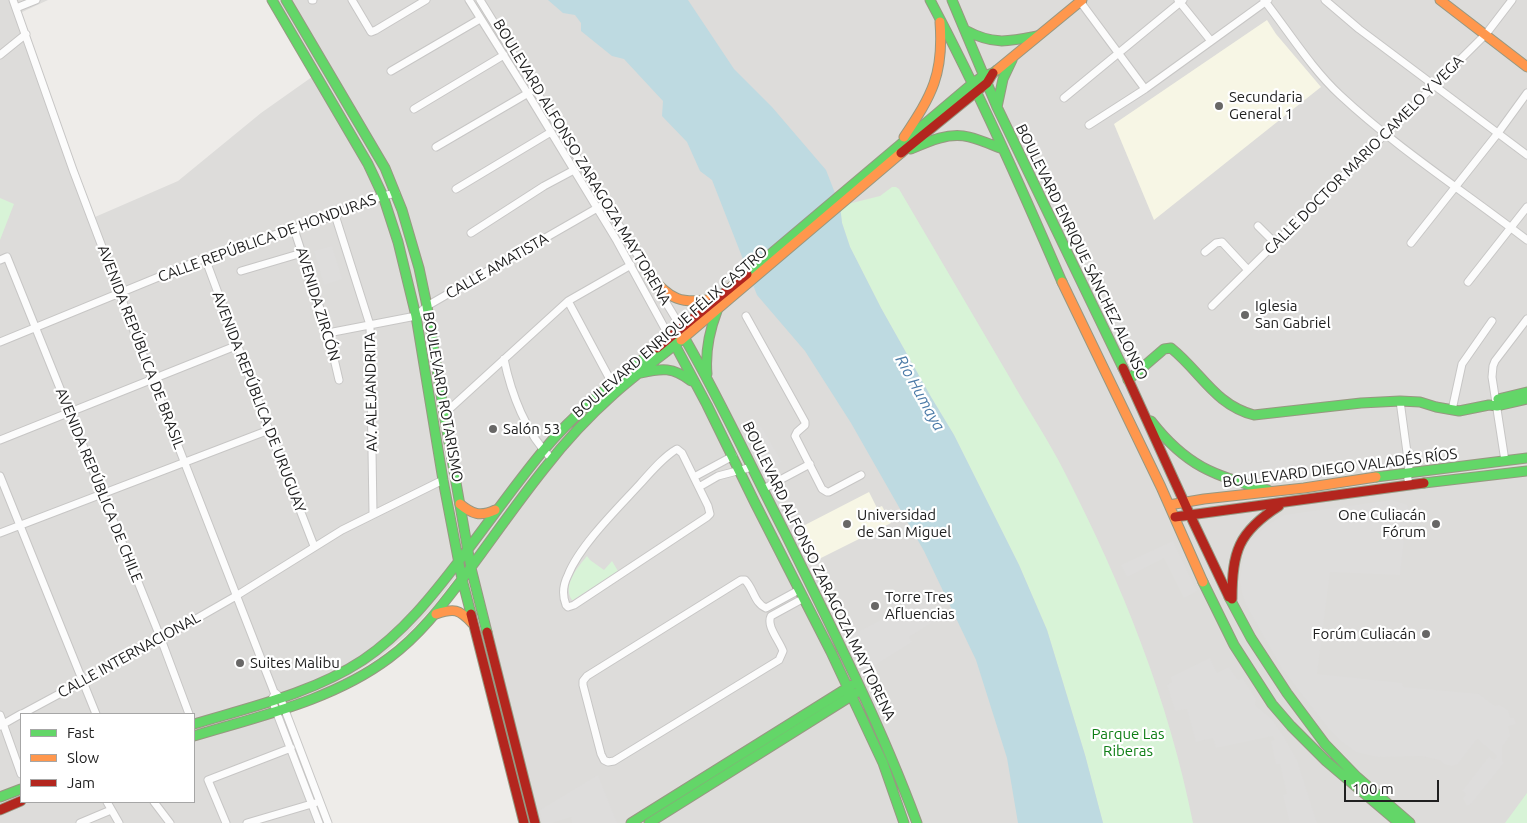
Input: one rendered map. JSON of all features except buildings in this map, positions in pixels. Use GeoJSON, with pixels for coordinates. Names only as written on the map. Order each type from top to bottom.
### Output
{"type":"FeatureCollection","features":[{"type":"Feature","properties":{"kind":"main road","name":"BOULEVARD ROTARISMO"},"geometry":{"type":"LineString","coordinates":[[272,0],[368,164],[383,196],[398,242],[416,316],[443,480],[462,578],[524,823]]}},
{"type":"Feature","properties":{"kind":"main road","name":"BOULEVARD ROTARISMO"},"geometry":{"type":"LineString","coordinates":[[286,0],[374,148],[396,193],[416,254],[427,306],[467,549],[535,823]]}},
{"type":"Feature","properties":{"kind":"main road","name":"BOULEVARD ENRIQUE SÁNCHEZ ALONSO"},"geometry":{"type":"LineString","coordinates":[[930,0],[956,48],[1072,302],[1169,505]]}},
{"type":"Feature","properties":{"kind":"main road","name":"BOULEVARD ENRIQUE SÁNCHEZ ALONSO"},"geometry":{"type":"LineString","coordinates":[[952,0],[997,107],[1128,380],[1190,515],[1251,638],[1318,736],[1392,813]]}},
{"type":"Feature","properties":{"kind":"main road"},"geometry":{"type":"LineString","coordinates":[[1440,0],[1527,67]]}},
{"type":"Feature","properties":{"kind":"main road","name":"BOULEVARD ENRIQUE FÉLIX CASTRO"},"geometry":{"type":"LineString","coordinates":[[195,736],[321,696],[367,673],[405,646],[434,615],[552,459],[589,417],[717,303],[1080,1]]}},
{"type":"Feature","properties":{"kind":"main road"},"geometry":{"type":"LineString","coordinates":[[900,149],[932,91],[938,76],[942,53],[939,15]]}},
{"type":"Feature","properties":{"kind":"main road"},"geometry":{"type":"LineString","coordinates":[[288,26],[298,20]]}},
{"type":"Feature","properties":{"kind":"main road"},"geometry":{"type":"LineString","coordinates":[[965,30],[993,41],[1039,36]]}},
{"type":"Feature","properties":{"kind":"main road"},"geometry":{"type":"LineString","coordinates":[[997,107],[1003,79],[1013,56]]}},
{"type":"Feature","properties":{"kind":"main road"},"geometry":{"type":"LineString","coordinates":[[900,149],[950,136],[975,138],[1003,149]]}},
{"type":"Feature","properties":{"kind":"main road"},"geometry":{"type":"LineString","coordinates":[[648,273],[665,293],[680,300],[717,303],[705,348],[708,379]]}},
{"type":"Feature","properties":{"kind":"main road","name":"BOULEVARD ALFONSO ZARAGOZA MAYTORENA"},"geometry":{"type":"LineString","coordinates":[[683,333],[708,379],[860,685],[889,747],[917,823]]}},
{"type":"Feature","properties":{"kind":"main road","name":"BOULEVARD ENRIQUE FÉLIX CASTRO"},"geometry":{"type":"LineString","coordinates":[[195,724],[310,686],[361,661],[379,648],[414,616],[434,594],[543,451],[580,411],[612,383],[673,342]]}},
{"type":"Feature","properties":{"kind":"main road","name":"BOULEVARD ALFONSO ZARAGOZA MAYTORENA"},"geometry":{"type":"LineString","coordinates":[[673,342],[733,456],[850,692],[883,763],[904,823]]}},
{"type":"Feature","properties":{"kind":"main road"},"geometry":{"type":"LineString","coordinates":[[1128,380],[1164,349],[1172,348],[1216,394],[1238,411],[1254,415],[1400,401],[1420,402],[1452,410],[1466,410],[1527,399]]}},
{"type":"Feature","properties":{"kind":"main road"},"geometry":{"type":"LineString","coordinates":[[638,374],[659,369],[675,370],[684,374],[697,386]]}},
{"type":"Feature","properties":{"kind":"main road"},"geometry":{"type":"LineString","coordinates":[[1494,404],[1527,392]]}},
{"type":"Feature","properties":{"kind":"main road"},"geometry":{"type":"LineString","coordinates":[[1141,408],[1162,436],[1178,451],[1200,467],[1225,478],[1273,491]]}},
{"type":"Feature","properties":{"kind":"main road","name":"BOULEVARD DIEGO VALADÉS RÍOS"},"geometry":{"type":"LineString","coordinates":[[1169,505],[1304,488],[1410,471],[1527,458]]}},
{"type":"Feature","properties":{"kind":"main road","name":"BOULEVARD DIEGO VALADÉS RÍOS"},"geometry":{"type":"LineString","coordinates":[[1175,517],[1284,504],[1413,485],[1527,472]]}},
{"type":"Feature","properties":{"kind":"main road"},"geometry":{"type":"LineString","coordinates":[[460,504],[474,515],[487,514],[498,509]]}},
{"type":"Feature","properties":{"kind":"main road"},"geometry":{"type":"LineString","coordinates":[[1232,602],[1234,559],[1244,536],[1261,517],[1284,504]]}},
{"type":"Feature","properties":{"kind":"main road"},"geometry":{"type":"LineString","coordinates":[[1169,505],[1224,628],[1272,704],[1326,761],[1392,813],[1410,823]]}},
{"type":"Feature","properties":{"kind":"main road"},"geometry":{"type":"LineString","coordinates":[[434,615],[447,610],[457,610],[466,615],[474,624]]}},
{"type":"Feature","properties":{"kind":"main road"},"geometry":{"type":"LineString","coordinates":[[649,823],[860,685]]}},
{"type":"Feature","properties":{"kind":"main road"},"geometry":{"type":"LineString","coordinates":[[631,823],[850,692]]}},
{"type":"Feature","properties":{"kind":"main road"},"geometry":{"type":"LineString","coordinates":[[500,728],[510,724]]}},
{"type":"Feature","properties":{"kind":"main road"},"geometry":{"type":"LineString","coordinates":[[0,797],[20,789]]}},
{"type":"Feature","properties":{"kind":"main road"},"geometry":{"type":"LineString","coordinates":[[0,810],[20,802]]}},
{"type":"Feature","properties":{"kind":"main road"},"geometry":{"type":"LineString","coordinates":[[1392,813],[1399,823]]}},
{"type":"Feature","properties":{"kind":"street","name":"AVENIDA REPÚBLICA DE BRASIL"},"geometry":{"type":"LineString","coordinates":[[13,0],[73,170],[275,696],[291,748],[319,823]]}},
{"type":"Feature","properties":{"kind":"street"},"geometry":{"type":"LineString","coordinates":[[16,8],[36,0]]}},
{"type":"Feature","properties":{"kind":"street"},"geometry":{"type":"LineString","coordinates":[[352,0],[368,29],[373,32],[426,0]]}},
{"type":"Feature","properties":{"kind":"street","name":"BOULEVARD ALFONSO ZARAGOZA MAYTORENA"},"geometry":{"type":"LineString","coordinates":[[469,0],[504,55],[531,91],[606,203],[683,333]]}},
{"type":"Feature","properties":{"kind":"street","name":"BOULEVARD ALFONSO ZARAGOZA MAYTORENA"},"geometry":{"type":"LineString","coordinates":[[480,0],[531,91],[551,132],[631,265],[673,342]]}},
{"type":"Feature","properties":{"kind":"street"},"geometry":{"type":"LineString","coordinates":[[1325,0],[1345,19],[1527,155]]}},
{"type":"Feature","properties":{"kind":"street","name":"CALLE DOCTOR MARIO CAMELO Y VEGA"},"geometry":{"type":"LineString","coordinates":[[1212,306],[1486,34],[1512,0]]}},
{"type":"Feature","properties":{"kind":"street"},"geometry":{"type":"LineString","coordinates":[[1080,1],[1146,89]]}},
{"type":"Feature","properties":{"kind":"street"},"geometry":{"type":"LineString","coordinates":[[1064,98],[1180,1],[1210,41]]}},
{"type":"Feature","properties":{"kind":"street"},"geometry":{"type":"LineString","coordinates":[[1089,125],[1146,89],[1266,1],[1339,94],[1386,134],[1527,240]]}},
{"type":"Feature","properties":{"kind":"street"},"geometry":{"type":"LineString","coordinates":[[391,72],[480,19]]}},
{"type":"Feature","properties":{"kind":"street"},"geometry":{"type":"LineString","coordinates":[[0,55],[26,34]]}},
{"type":"Feature","properties":{"kind":"street"},"geometry":{"type":"LineString","coordinates":[[414,110],[504,55]]}},
{"type":"Feature","properties":{"kind":"street"},"geometry":{"type":"LineString","coordinates":[[436,147],[531,91]]}},
{"type":"Feature","properties":{"kind":"street"},"geometry":{"type":"LineString","coordinates":[[1411,243],[1527,93]]}},
{"type":"Feature","properties":{"kind":"street"},"geometry":{"type":"LineString","coordinates":[[456,190],[551,132]]}},
{"type":"Feature","properties":{"kind":"street"},"geometry":{"type":"LineString","coordinates":[[471,233],[544,186],[574,170]]}},
{"type":"Feature","properties":{"kind":"street","name":"CALLE REPÚBLICA DE HONDURAS"},"geometry":{"type":"LineString","coordinates":[[0,342],[205,258],[396,193]]}},
{"type":"Feature","properties":{"kind":"street","name":"CALLE AMATISTA"},"geometry":{"type":"LineString","coordinates":[[416,316],[427,306],[606,203]]}},
{"type":"Feature","properties":{"kind":"street"},"geometry":{"type":"LineString","coordinates":[[1468,282],[1527,207]]}},
{"type":"Feature","properties":{"kind":"street","name":"AV. ALEJANDRITA"},"geometry":{"type":"LineString","coordinates":[[335,215],[370,324],[373,513]]}},
{"type":"Feature","properties":{"kind":"street"},"geometry":{"type":"LineString","coordinates":[[1258,226],[1275,243]]}},
{"type":"Feature","properties":{"kind":"street","name":"AVENIDA ZIRCÓN"},"geometry":{"type":"LineString","coordinates":[[294,229],[328,333],[339,380]]}},
{"type":"Feature","properties":{"kind":"street"},"geometry":{"type":"LineString","coordinates":[[1205,252],[1216,243],[1222,242],[1248,270]]}},
{"type":"Feature","properties":{"kind":"street"},"geometry":{"type":"LineString","coordinates":[[241,271],[302,253]]}},
{"type":"Feature","properties":{"kind":"street","name":"AVENIDA REPÚBLICA DE CHILE"},"geometry":{"type":"LineString","coordinates":[[3,258],[35,328],[103,494],[189,713]]}},
{"type":"Feature","properties":{"kind":"street","name":"AVENIDA REPÚBLICA DE URUGUAY"},"geometry":{"type":"LineString","coordinates":[[205,258],[314,546]]}},
{"type":"Feature","properties":{"kind":"street"},"geometry":{"type":"LineString","coordinates":[[444,414],[568,301],[631,265]]}},
{"type":"Feature","properties":{"kind":"street"},"geometry":{"type":"LineString","coordinates":[[568,301],[612,383]]}},
{"type":"Feature","properties":{"kind":"street"},"geometry":{"type":"LineString","coordinates":[[328,333],[416,316]]}},
{"type":"Feature","properties":{"kind":"street"},"geometry":{"type":"LineString","coordinates":[[746,316],[805,422],[805,425],[796,432],[795,436],[822,489],[830,492],[861,475]]}},
{"type":"Feature","properties":{"kind":"street"},"geometry":{"type":"LineString","coordinates":[[1504,461],[1494,404],[1493,366],[1527,319]]}},
{"type":"Feature","properties":{"kind":"street"},"geometry":{"type":"LineString","coordinates":[[1452,410],[1462,364],[1492,320]]}},
{"type":"Feature","properties":{"kind":"street"},"geometry":{"type":"LineString","coordinates":[[0,440],[238,345]]}},
{"type":"Feature","properties":{"kind":"street"},"geometry":{"type":"LineString","coordinates":[[504,359],[512,391],[520,410],[543,451],[552,459]]}},
{"type":"Feature","properties":{"kind":"street"},"geometry":{"type":"LineString","coordinates":[[1400,401],[1413,485]]}},
{"type":"Feature","properties":{"kind":"street"},"geometry":{"type":"LineString","coordinates":[[0,533],[269,430]]}},
{"type":"Feature","properties":{"kind":"street"},"geometry":{"type":"LineString","coordinates":[[676,449],[679,450],[698,486],[709,510],[710,514],[707,517],[574,605],[568,607],[566,605],[563,597],[564,584],[576,559],[605,523],[671,452],[676,449]]}},
{"type":"Feature","properties":{"kind":"street"},"geometry":{"type":"LineString","coordinates":[[694,477],[733,456]]}},
{"type":"Feature","properties":{"kind":"street"},"geometry":{"type":"LineString","coordinates":[[763,489],[810,464]]}},
{"type":"Feature","properties":{"kind":"street"},"geometry":{"type":"LineString","coordinates":[[714,467],[718,476]]}},
{"type":"Feature","properties":{"kind":"street"},"geometry":{"type":"LineString","coordinates":[[698,486],[718,476],[752,467]]}},
{"type":"Feature","properties":{"kind":"street"},"geometry":{"type":"LineString","coordinates":[[0,476],[96,713]]}},
{"type":"Feature","properties":{"kind":"street","name":"CALLE INTERNACIONAL"},"geometry":{"type":"LineString","coordinates":[[23,713],[161,639],[236,596],[314,546],[373,513],[443,480]]}},
{"type":"Feature","properties":{"kind":"street"},"geometry":{"type":"LineString","coordinates":[[741,580],[745,580],[758,602],[766,608],[802,594],[770,618],[770,623],[782,651],[779,660],[614,761],[608,762],[604,760],[583,685],[583,681],[587,676],[741,580]]}},
{"type":"Feature","properties":{"kind":"street","name":"AVENIDA REPÚBLICA DE BRASIL"},"geometry":{"type":"LineString","coordinates":[[280,710],[328,823]]}},
{"type":"Feature","properties":{"kind":"street"},"geometry":{"type":"LineString","coordinates":[[0,715],[20,771]]}},
{"type":"Feature","properties":{"kind":"street","name":"CALLE INTERNACIONAL"},"geometry":{"type":"LineString","coordinates":[[2,725],[20,715]]}},
{"type":"Feature","properties":{"kind":"street"},"geometry":{"type":"LineString","coordinates":[[226,823],[208,780],[291,748]]}},
{"type":"Feature","properties":{"kind":"street"},"geometry":{"type":"LineString","coordinates":[[248,823],[320,802]]}},
{"type":"Feature","properties":{"kind":"street"},"geometry":{"type":"LineString","coordinates":[[108,803],[119,823]]}},
{"type":"Feature","properties":{"kind":"street"},"geometry":{"type":"LineString","coordinates":[[155,803],[170,823]]}},
{"type":"Feature","properties":{"kind":"street"},"geometry":{"type":"LineString","coordinates":[[80,823],[111,810]]}},
{"type":"Feature","properties":{"kind":"shaded area"},"geometry":{"type":"Polygon","coordinates":[[[0,0],[48,0],[18,14],[90,226],[95,217],[178,181],[261,113],[319,72],[277,0],[1527,0],[1527,823],[530,823],[466,564],[433,607],[409,633],[380,657],[319,692],[280,706],[321,823],[0,823],[0,0]]]}},
{"type":"Feature","properties":{"kind":"shaded area","name":"Secundaria General 1"},"geometry":{"type":"Polygon","coordinates":[[[1267,20],[1276,34],[1321,87],[1154,220],[1114,124],[1267,20]]]}},
{"type":"Feature","properties":{"kind":"shaded area"},"geometry":{"type":"Polygon","coordinates":[[[332,246],[342,279],[324,285],[314,251],[332,246]]]}},
{"type":"Feature","properties":{"kind":"shaded area"},"geometry":{"type":"Polygon","coordinates":[[[761,426],[782,462],[764,472],[743,436],[761,426]]]}},
{"type":"Feature","properties":{"kind":"shaded area","name":"Universidad de San Miguel"},"geometry":{"type":"Polygon","coordinates":[[[869,492],[877,508],[882,506],[891,523],[819,559],[803,526],[869,492]]]}},
{"type":"Feature","properties":{"kind":"shaded area"},"geometry":{"type":"Polygon","coordinates":[[[1391,500],[1408,505],[1400,575],[1330,572],[1317,674],[1402,683],[1403,687],[1479,694],[1495,706],[1499,705],[1508,710],[1510,718],[1514,718],[1516,724],[1508,726],[1510,736],[1502,747],[1502,760],[1504,763],[1472,803],[1467,806],[1463,798],[1466,794],[1462,791],[1489,756],[1494,760],[1497,756],[1477,739],[1458,764],[1452,766],[1444,764],[1439,760],[1421,756],[1378,757],[1356,752],[1342,742],[1328,728],[1282,669],[1246,605],[1242,593],[1240,580],[1244,554],[1251,540],[1267,525],[1284,515],[1391,500]]]}},
{"type":"Feature","properties":{"kind":"shaded area"},"geometry":{"type":"Polygon","coordinates":[[[1173,541],[1197,591],[1184,598],[1164,558],[1127,577],[1121,565],[1173,541]]]}},
{"type":"Feature","properties":{"kind":"shaded area"},"geometry":{"type":"Polygon","coordinates":[[[928,596],[939,618],[909,637],[912,642],[864,672],[846,638],[928,596]]]}},
{"type":"Feature","properties":{"kind":"shaded area"},"geometry":{"type":"Polygon","coordinates":[[[1210,658],[1217,673],[1229,667],[1238,680],[1242,677],[1256,699],[1255,705],[1272,719],[1284,737],[1297,760],[1317,823],[1290,823],[1283,795],[1287,794],[1280,764],[1276,764],[1271,741],[1275,740],[1273,736],[1216,748],[1213,738],[1196,742],[1187,709],[1175,711],[1167,685],[1172,682],[1171,677],[1210,658]]]}},
{"type":"Feature","properties":{"kind":"shaded area"},"geometry":{"type":"Polygon","coordinates":[[[598,775],[617,823],[572,823],[571,817],[552,823],[542,823],[540,810],[598,775]]]}},
{"type":"Feature","properties":{"kind":"green space","name":"Parque Las Riberas"},"geometry":{"type":"Polygon","coordinates":[[[892,187],[899,189],[1052,449],[1106,557],[1157,688],[1183,777],[1193,823],[1103,823],[1085,755],[1047,630],[1019,565],[954,435],[881,308],[850,247],[842,223],[840,206],[880,196],[892,187]]]}},
{"type":"Feature","properties":{"kind":"green space"},"geometry":{"type":"Polygon","coordinates":[[[0,198],[14,204],[0,240],[0,198]]]}},
{"type":"Feature","properties":{"kind":"green space"},"geometry":{"type":"Polygon","coordinates":[[[587,556],[604,570],[612,561],[618,571],[572,600],[569,588],[572,576],[587,556]]]}},
{"type":"Feature","properties":{"kind":"green space"},"geometry":{"type":"Polygon","coordinates":[[[1527,793],[1527,823],[1505,823],[1527,793]]]}},
{"type":"Feature","properties":{"kind":"water","name":"Río Humaya"},"geometry":{"type":"Polygon","coordinates":[[[548,0],[688,0],[734,69],[772,107],[826,170],[840,206],[842,223],[850,247],[881,308],[954,435],[1019,565],[1047,630],[1085,755],[1103,823],[1018,823],[1007,758],[976,660],[924,551],[851,423],[805,351],[757,295],[712,180],[700,171],[687,142],[662,116],[663,101],[624,59],[612,56],[581,31],[581,23],[575,15],[563,13],[548,0]]]}},
{"type":"Feature","properties":{"kind":"traffic: fast"},"geometry":{"type":"LineString","coordinates":[[272,0],[368,164],[383,196],[398,242],[416,316],[443,480],[462,579],[471,614]]}},
{"type":"Feature","properties":{"kind":"traffic: fast"},"geometry":{"type":"LineString","coordinates":[[286,0],[385,168],[402,210],[419,268],[427,306],[471,568],[487,632]]}},
{"type":"Feature","properties":{"kind":"traffic: fast"},"geometry":{"type":"LineString","coordinates":[[930,0],[999,140],[1062,282]]}},
{"type":"Feature","properties":{"kind":"traffic: fast"},"geometry":{"type":"LineString","coordinates":[[952,0],[997,107],[1123,368]]}},
{"type":"Feature","properties":{"kind":"traffic: fast"},"geometry":{"type":"LineString","coordinates":[[965,30],[984,38],[1000,41],[1037,36]]}},
{"type":"Feature","properties":{"kind":"traffic: fast"},"geometry":{"type":"LineString","coordinates":[[997,107],[1003,79],[1012,60]]}},
{"type":"Feature","properties":{"kind":"traffic: fast"},"geometry":{"type":"LineString","coordinates":[[747,274],[972,84],[983,76],[997,70]]}},
{"type":"Feature","properties":{"kind":"traffic: fast"},"geometry":{"type":"LineString","coordinates":[[911,149],[947,136],[973,138],[1003,149]]}},
{"type":"Feature","properties":{"kind":"traffic: fast"},"geometry":{"type":"LineString","coordinates":[[707,374],[708,342],[717,311]]}},
{"type":"Feature","properties":{"kind":"traffic: fast"},"geometry":{"type":"LineString","coordinates":[[684,337],[723,410],[838,640],[903,786],[917,823]]}},
{"type":"Feature","properties":{"kind":"traffic: fast"},"geometry":{"type":"LineString","coordinates":[[195,736],[270,714],[320,696],[367,673],[389,658],[429,621],[534,482],[569,439],[614,394],[681,340]]}},
{"type":"Feature","properties":{"kind":"traffic: fast"},"geometry":{"type":"LineString","coordinates":[[675,345],[831,652],[883,763],[904,823]]}},
{"type":"Feature","properties":{"kind":"traffic: fast"},"geometry":{"type":"LineString","coordinates":[[195,724],[281,698],[324,682],[344,672],[378,649],[404,626],[428,599],[555,437],[596,397],[657,348]]}},
{"type":"Feature","properties":{"kind":"traffic: fast"},"geometry":{"type":"LineString","coordinates":[[1128,380],[1164,349],[1171,348],[1219,396],[1240,410],[1254,415],[1361,403],[1400,401],[1420,402],[1459,411],[1489,405],[1497,406],[1527,399]]}},
{"type":"Feature","properties":{"kind":"traffic: fast"},"geometry":{"type":"LineString","coordinates":[[641,373],[667,370],[679,373],[691,381]]}},
{"type":"Feature","properties":{"kind":"traffic: fast"},"geometry":{"type":"LineString","coordinates":[[1498,399],[1527,392]]}},
{"type":"Feature","properties":{"kind":"traffic: fast"},"geometry":{"type":"LineString","coordinates":[[1151,421],[1176,449],[1202,467],[1232,480],[1268,490]]}},
{"type":"Feature","properties":{"kind":"traffic: fast"},"geometry":{"type":"LineString","coordinates":[[1376,477],[1527,458]]}},
{"type":"Feature","properties":{"kind":"traffic: fast"},"geometry":{"type":"LineString","coordinates":[[1424,483],[1527,471]]}},
{"type":"Feature","properties":{"kind":"traffic: fast"},"geometry":{"type":"LineString","coordinates":[[1203,582],[1234,645],[1272,704],[1326,761],[1399,823]]}},
{"type":"Feature","properties":{"kind":"traffic: fast"},"geometry":{"type":"LineString","coordinates":[[1229,597],[1251,638],[1287,693],[1325,744],[1357,777],[1410,823]]}},
{"type":"Feature","properties":{"kind":"traffic: fast"},"geometry":{"type":"LineString","coordinates":[[631,823],[852,685]]}},
{"type":"Feature","properties":{"kind":"traffic: fast"},"geometry":{"type":"LineString","coordinates":[[649,823],[856,693]]}},
{"type":"Feature","properties":{"kind":"traffic: fast"},"geometry":{"type":"LineString","coordinates":[[0,797],[20,789]]}},
{"type":"Feature","properties":{"kind":"traffic: slow"},"geometry":{"type":"LineString","coordinates":[[997,70],[1082,0]]}},
{"type":"Feature","properties":{"kind":"traffic: slow"},"geometry":{"type":"LineString","coordinates":[[1440,0],[1527,67]]}},
{"type":"Feature","properties":{"kind":"traffic: slow"},"geometry":{"type":"LineString","coordinates":[[904,137],[922,109],[934,83],[940,56],[940,22]]}},
{"type":"Feature","properties":{"kind":"traffic: slow"},"geometry":{"type":"LineString","coordinates":[[681,340],[901,153]]}},
{"type":"Feature","properties":{"kind":"traffic: slow"},"geometry":{"type":"LineString","coordinates":[[648,273],[664,290],[677,298],[693,301],[716,299]]}},
{"type":"Feature","properties":{"kind":"traffic: slow"},"geometry":{"type":"LineString","coordinates":[[1062,282],[1161,487],[1203,582]]}},
{"type":"Feature","properties":{"kind":"traffic: slow"},"geometry":{"type":"LineString","coordinates":[[1169,505],[1376,477]]}},
{"type":"Feature","properties":{"kind":"traffic: slow"},"geometry":{"type":"LineString","coordinates":[[460,504],[468,510],[480,514],[495,510]]}},
{"type":"Feature","properties":{"kind":"traffic: slow"},"geometry":{"type":"LineString","coordinates":[[436,614],[456,611],[460,612],[472,623]]}},
{"type":"Feature","properties":{"kind":"traffic: jam"},"geometry":{"type":"LineString","coordinates":[[901,153],[987,83],[993,73]]}},
{"type":"Feature","properties":{"kind":"traffic: jam"},"geometry":{"type":"LineString","coordinates":[[657,348],[747,274]]}},
{"type":"Feature","properties":{"kind":"traffic: jam"},"geometry":{"type":"LineString","coordinates":[[1123,368],[1229,597]]}},
{"type":"Feature","properties":{"kind":"traffic: jam"},"geometry":{"type":"LineString","coordinates":[[1175,517],[1424,483]]}},
{"type":"Feature","properties":{"kind":"traffic: jam"},"geometry":{"type":"LineString","coordinates":[[1232,599],[1234,568],[1240,545],[1254,525],[1279,506]]}},
{"type":"Feature","properties":{"kind":"traffic: jam"},"geometry":{"type":"LineString","coordinates":[[471,614],[524,823]]}},
{"type":"Feature","properties":{"kind":"traffic: jam"},"geometry":{"type":"LineString","coordinates":[[487,632],[535,823]]}},
{"type":"Feature","properties":{"kind":"traffic: jam"},"geometry":{"type":"LineString","coordinates":[[0,810],[20,801]]}},
{"type":"Feature","properties":{"kind":"place","name":"Secundaria General 1"},"geometry":{"type":"Point","coordinates":[1219,106]}},
{"type":"Feature","properties":{"kind":"place","name":"Iglesia San Gabriel"},"geometry":{"type":"Point","coordinates":[1245,315]}},
{"type":"Feature","properties":{"kind":"place","name":"Salón 53"},"geometry":{"type":"Point","coordinates":[493,429]}},
{"type":"Feature","properties":{"kind":"place","name":"Universidad de San Miguel"},"geometry":{"type":"Point","coordinates":[847,524]}},
{"type":"Feature","properties":{"kind":"place","name":"One Culiacán Fórum"},"geometry":{"type":"Point","coordinates":[1436,524]}},
{"type":"Feature","properties":{"kind":"place","name":"Torre Tres Afluencias"},"geometry":{"type":"Point","coordinates":[875,606]}},
{"type":"Feature","properties":{"kind":"place","name":"Forúm Culiacán"},"geometry":{"type":"Point","coordinates":[1426,634]}},
{"type":"Feature","properties":{"kind":"place","name":"Suites Malibu"},"geometry":{"type":"Point","coordinates":[240,663]}}]}
